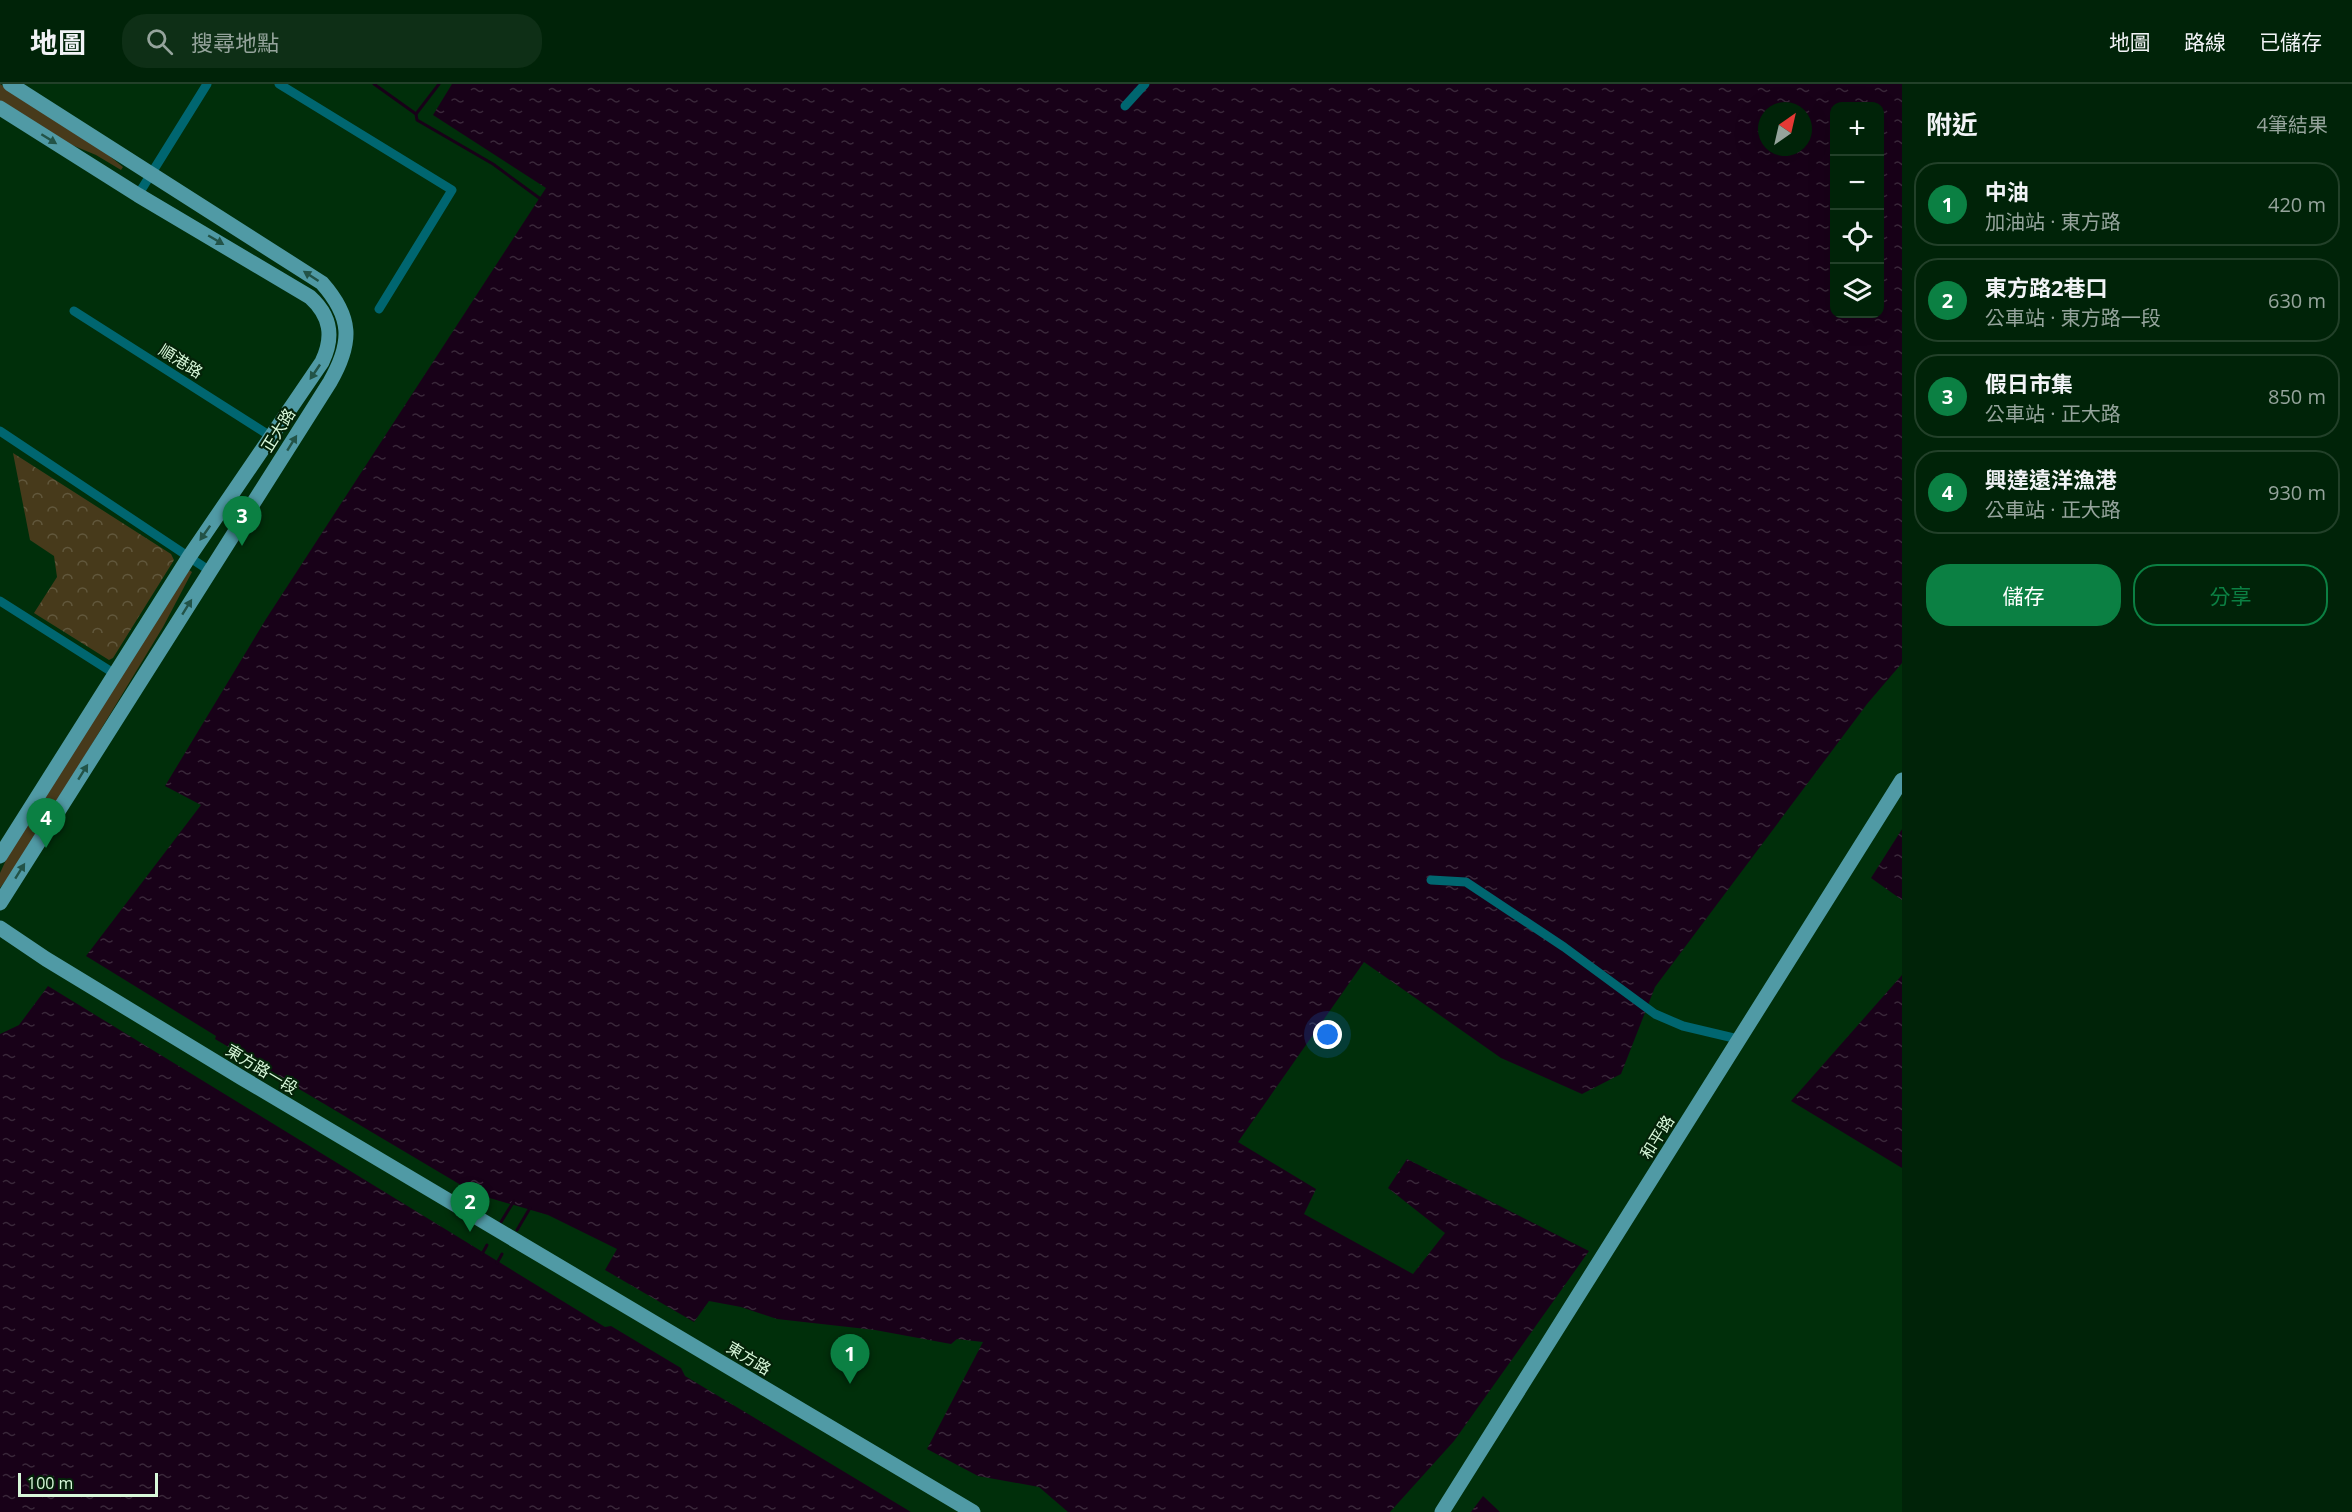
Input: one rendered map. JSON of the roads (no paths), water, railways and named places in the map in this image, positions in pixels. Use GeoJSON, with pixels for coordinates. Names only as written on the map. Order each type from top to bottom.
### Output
{"type":"FeatureCollection","features":[{"type":"Feature","properties":{"kind":"main road","name":"正大路"},"geometry":{"type":"LineString","coordinates":[[0,903],[335,373],[346,350],[347,332],[344,315],[334,296],[322,283],[10,84]]}},
{"type":"Feature","properties":{"kind":"main road","name":"正大路"},"geometry":{"type":"LineString","coordinates":[[0,108],[138,195],[284,279],[310,297],[322,309],[330,333],[326,355],[189,557],[0,856]]}},
{"type":"Feature","properties":{"kind":"main road","name":"和平路"},"geometry":{"type":"LineString","coordinates":[[1442,1512],[1902,780]]}},
{"type":"Feature","properties":{"kind":"main road","name":"和平路"},"geometry":{"type":"LineString","coordinates":[[1450,1512],[1902,797]]}},
{"type":"Feature","properties":{"kind":"main road","name":"東方路一段"},"geometry":{"type":"LineString","coordinates":[[0,928],[127,1009],[505,1240]]}},
{"type":"Feature","properties":{"kind":"main road","name":"東方路一段"},"geometry":{"type":"LineString","coordinates":[[0,940],[274,1109],[505,1240]]}},
{"type":"Feature","properties":{"kind":"main road","name":"東方路"},"geometry":{"type":"LineString","coordinates":[[505,1240],[952,1512]]}},
{"type":"Feature","properties":{"kind":"main road","name":"東方路"},"geometry":{"type":"LineString","coordinates":[[505,1240],[973,1512]]}},
{"type":"Feature","properties":{"kind":"street"},"geometry":{"type":"LineString","coordinates":[[138,195],[207,84]]}},
{"type":"Feature","properties":{"kind":"street"},"geometry":{"type":"LineString","coordinates":[[279,84],[452,190],[379,309]]}},
{"type":"Feature","properties":{"kind":"street"},"geometry":{"type":"LineString","coordinates":[[1125,106],[1145,84]]}},
{"type":"Feature","properties":{"kind":"street","name":"順港路"},"geometry":{"type":"LineString","coordinates":[[74,311],[272,436]]}},
{"type":"Feature","properties":{"kind":"street"},"geometry":{"type":"LineString","coordinates":[[0,431],[210,571]]}},
{"type":"Feature","properties":{"kind":"street"},"geometry":{"type":"LineString","coordinates":[[0,602],[115,674]]}},
{"type":"Feature","properties":{"kind":"street"},"geometry":{"type":"LineString","coordinates":[[1431,880],[1450,879],[1466,882],[1564,947],[1655,1014],[1683,1026],[1738,1039]]}},
{"type":"Feature","properties":{"kind":"water"},"geometry":{"type":"Polygon","coordinates":[[[452,84],[1902,84],[1902,663],[1867,704],[1655,987],[1621,1074],[1582,1094],[1501,1058],[1364,962],[1238,1142],[1316,1189],[1304,1214],[1413,1274],[1445,1233],[1388,1188],[1407,1159],[1589,1251],[1454,1441],[1390,1512],[1068,1512],[1039,1487],[978,1476],[927,1449],[983,1342],[957,1339],[951,1344],[875,1330],[777,1319],[741,1307],[709,1301],[694,1322],[605,1270],[617,1249],[548,1215],[476,1194],[215,1039],[216,1036],[86,956],[201,805],[165,786],[266,619],[546,188],[433,115],[452,84]]]}},
{"type":"Feature","properties":{"kind":"water"},"geometry":{"type":"Polygon","coordinates":[[[1902,829],[1902,900],[1871,878],[1902,829]]]}},
{"type":"Feature","properties":{"kind":"water"},"geometry":{"type":"Polygon","coordinates":[[[1902,975],[1902,1168],[1791,1101],[1902,975]]]}},
{"type":"Feature","properties":{"kind":"water"},"geometry":{"type":"Polygon","coordinates":[[[48,986],[605,1327],[611,1326],[681,1368],[685,1376],[911,1512],[0,1512],[0,1034],[19,1025],[48,986]]]}},
{"type":"Feature","properties":{"kind":"water"},"geometry":{"type":"Polygon","coordinates":[[[1483,1496],[1500,1512],[1471,1512],[1483,1496]]]}},
{"type":"Feature","properties":{"kind":"waterway"},"geometry":{"type":"LineString","coordinates":[[374,84],[416,114],[417,120],[493,164],[542,200]]}},
{"type":"Feature","properties":{"kind":"waterway"},"geometry":{"type":"LineString","coordinates":[[416,114],[439,84]]}},
{"type":"Feature","properties":{"kind":"waterway"},"geometry":{"type":"LineString","coordinates":[[501,1222],[514,1201]]}},
{"type":"Feature","properties":{"kind":"waterway"},"geometry":{"type":"LineString","coordinates":[[517,1230],[530,1208]]}},
{"type":"Feature","properties":{"kind":"waterway"},"geometry":{"type":"LineString","coordinates":[[482,1254],[487,1245]]}},
{"type":"Feature","properties":{"kind":"waterway"},"geometry":{"type":"LineString","coordinates":[[497,1263],[502,1254]]}},
{"type":"Feature","properties":{"kind":"place","name":"假日市集"},"geometry":{"type":"Point","coordinates":[242,546]}},
{"type":"Feature","properties":{"kind":"place","name":"興達遠洋漁港"},"geometry":{"type":"Point","coordinates":[46,848]}},
{"type":"Feature","properties":{"kind":"place","name":"東方路2巷口"},"geometry":{"type":"Point","coordinates":[470,1232]}},
{"type":"Feature","properties":{"kind":"place","name":"中油"},"geometry":{"type":"Point","coordinates":[850,1384]}}]}
